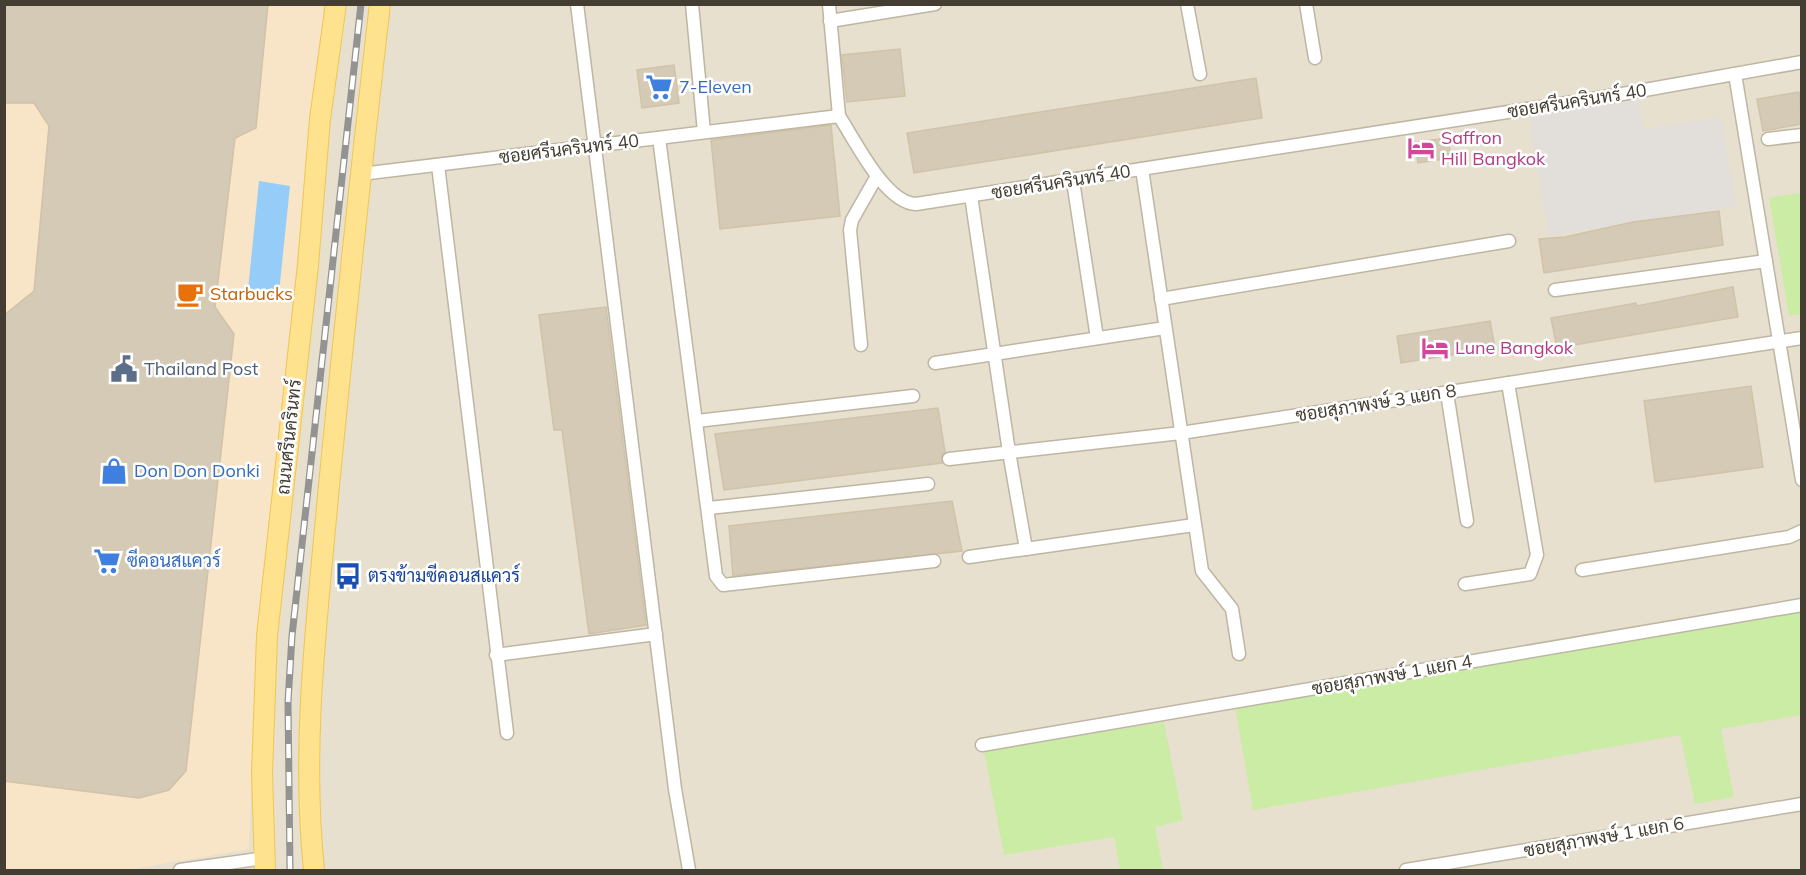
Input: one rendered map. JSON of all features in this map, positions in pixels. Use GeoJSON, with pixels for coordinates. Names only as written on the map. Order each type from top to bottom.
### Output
{"type":"FeatureCollection","features":[{"type":"Feature","properties":{"kind":"main road","name":"ถนนศรีนครินทร์"},"geometry":{"type":"LineString","coordinates":[[265,864],[262,773],[267,636],[308,265],[320,119],[336,4]]}},
{"type":"Feature","properties":{"kind":"main road"},"geometry":{"type":"LineString","coordinates":[[314,870],[308,756],[316,625],[380,4]]}},
{"type":"Feature","properties":{"kind":"street"},"geometry":{"type":"LineString","coordinates":[[578,4],[656,634],[689,870]]}},
{"type":"Feature","properties":{"kind":"street"},"geometry":{"type":"LineString","coordinates":[[692,4],[704,132]]}},
{"type":"Feature","properties":{"kind":"street"},"geometry":{"type":"LineString","coordinates":[[829,4],[839,116]]}},
{"type":"Feature","properties":{"kind":"street"},"geometry":{"type":"LineString","coordinates":[[830,21],[935,4]]}},
{"type":"Feature","properties":{"kind":"street"},"geometry":{"type":"LineString","coordinates":[[1187,4],[1200,74]]}},
{"type":"Feature","properties":{"kind":"street"},"geometry":{"type":"LineString","coordinates":[[1306,4],[1315,58]]}},
{"type":"Feature","properties":{"kind":"street","name":"ซอยศรีนครินทร์ 40"},"geometry":{"type":"LineString","coordinates":[[361,174],[839,116],[877,176],[906,204],[1073,181],[1802,62]]}},
{"type":"Feature","properties":{"kind":"street"},"geometry":{"type":"LineString","coordinates":[[1735,74],[1802,480]]}},
{"type":"Feature","properties":{"kind":"street"},"geometry":{"type":"LineString","coordinates":[[1768,139],[1802,135]]}},
{"type":"Feature","properties":{"kind":"street"},"geometry":{"type":"LineString","coordinates":[[659,138],[709,508],[716,576],[723,585],[934,561]]}},
{"type":"Feature","properties":{"kind":"street"},"geometry":{"type":"LineString","coordinates":[[438,165],[507,733]]}},
{"type":"Feature","properties":{"kind":"street"},"geometry":{"type":"LineString","coordinates":[[1142,169],[1202,571],[1232,609],[1239,654]]}},
{"type":"Feature","properties":{"kind":"street"},"geometry":{"type":"LineString","coordinates":[[861,345],[850,230],[852,220],[877,176]]}},
{"type":"Feature","properties":{"kind":"street"},"geometry":{"type":"LineString","coordinates":[[1073,181],[1097,338]]}},
{"type":"Feature","properties":{"kind":"street"},"geometry":{"type":"LineString","coordinates":[[971,196],[1009,452],[1026,549]]}},
{"type":"Feature","properties":{"kind":"street"},"geometry":{"type":"LineString","coordinates":[[1161,300],[1509,241]]}},
{"type":"Feature","properties":{"kind":"street"},"geometry":{"type":"LineString","coordinates":[[1555,290],[1766,261]]}},
{"type":"Feature","properties":{"kind":"street"},"geometry":{"type":"LineString","coordinates":[[935,363],[994,352],[1165,328]]}},
{"type":"Feature","properties":{"kind":"street","name":"ซอยสุภาพงษ์ 3 แยก 8"},"geometry":{"type":"LineString","coordinates":[[949,459],[1180,433],[1802,338]]}},
{"type":"Feature","properties":{"kind":"street"},"geometry":{"type":"LineString","coordinates":[[1466,584],[1530,574],[1537,555],[1508,383]]}},
{"type":"Feature","properties":{"kind":"street"},"geometry":{"type":"LineString","coordinates":[[1446,393],[1467,521]]}},
{"type":"Feature","properties":{"kind":"street"},"geometry":{"type":"LineString","coordinates":[[697,422],[913,396]]}},
{"type":"Feature","properties":{"kind":"street"},"geometry":{"type":"LineString","coordinates":[[709,508],[928,484]]}},
{"type":"Feature","properties":{"kind":"street"},"geometry":{"type":"LineString","coordinates":[[969,557],[1194,525]]}},
{"type":"Feature","properties":{"kind":"street"},"geometry":{"type":"LineString","coordinates":[[1582,570],[1789,537],[1802,531]]}},
{"type":"Feature","properties":{"kind":"street","name":"ซอยสุภาพงษ์ 1 แยก 4"},"geometry":{"type":"LineString","coordinates":[[982,744],[1802,605]]}},
{"type":"Feature","properties":{"kind":"street"},"geometry":{"type":"LineString","coordinates":[[496,655],[656,634]]}},
{"type":"Feature","properties":{"kind":"street","name":"ซอยสุภาพงษ์ 1 แยก 6"},"geometry":{"type":"LineString","coordinates":[[1406,870],[1802,804]]}},
{"type":"Feature","properties":{"kind":"street"},"geometry":{"type":"LineString","coordinates":[[180,870],[265,864]]}},
{"type":"Feature","properties":{"kind":"shaded area"},"geometry":{"type":"Polygon","coordinates":[[[5,5],[1801,5],[1801,870],[5,870],[5,5]]]}},
{"type":"Feature","properties":{"kind":"shaded area","name":"ซีคอนสแควร์"},"geometry":{"type":"Polygon","coordinates":[[[5,5],[324,5],[265,562],[252,752],[249,849],[127,870],[5,870],[5,5]]]}},
{"type":"Feature","properties":{"kind":"shaded area"},"geometry":{"type":"Polygon","coordinates":[[[1637,98],[1643,129],[1721,117],[1736,206],[1549,236],[1529,116],[1637,98]]]}},
{"type":"Feature","properties":{"kind":"green space"},"geometry":{"type":"Polygon","coordinates":[[[1801,193],[1801,314],[1789,316],[1769,198],[1801,193]]]}},
{"type":"Feature","properties":{"kind":"green space"},"geometry":{"type":"Polygon","coordinates":[[[1801,611],[1801,715],[1721,729],[1734,797],[1695,804],[1680,735],[1253,810],[1235,707],[1801,611]]]}},
{"type":"Feature","properties":{"kind":"green space"},"geometry":{"type":"Polygon","coordinates":[[[1164,722],[1183,820],[1155,827],[1163,870],[1120,870],[1114,837],[1004,855],[984,751],[1164,722]]]}},
{"type":"Feature","properties":{"kind":"water"},"geometry":{"type":"Polygon","coordinates":[[[259,181],[290,186],[278,302],[247,300],[259,181]]]}},
{"type":"Feature","properties":{"kind":"building","name":"ซีคอนสแควร์"},"geometry":{"type":"Polygon","coordinates":[[[4,4],[268,4],[256,128],[235,138],[215,307],[234,334],[186,771],[169,790],[139,798],[4,781],[4,315],[34,291],[49,126],[34,103],[4,103],[4,4]]]}},
{"type":"Feature","properties":{"kind":"building"},"geometry":{"type":"Polygon","coordinates":[[[900,49],[905,96],[847,102],[842,55],[900,49]]]}},
{"type":"Feature","properties":{"kind":"building"},"geometry":{"type":"Polygon","coordinates":[[[674,65],[679,103],[642,108],[637,70],[674,65]]]}},
{"type":"Feature","properties":{"kind":"building"},"geometry":{"type":"Polygon","coordinates":[[[1256,78],[1262,118],[914,173],[907,133],[1256,78]]]}},
{"type":"Feature","properties":{"kind":"building"},"geometry":{"type":"Polygon","coordinates":[[[1799,92],[1802,124],[1763,131],[1757,99],[1799,92]]]}},
{"type":"Feature","properties":{"kind":"building"},"geometry":{"type":"Polygon","coordinates":[[[831,125],[840,216],[720,229],[711,140],[831,125]]]}},
{"type":"Feature","properties":{"kind":"building"},"geometry":{"type":"Polygon","coordinates":[[[1448,138],[1451,158],[1418,163],[1415,142],[1448,138]]]}},
{"type":"Feature","properties":{"kind":"building"},"geometry":{"type":"Polygon","coordinates":[[[1719,211],[1723,245],[1544,273],[1539,239],[1565,237],[1633,222],[1719,211]]]}},
{"type":"Feature","properties":{"kind":"building"},"geometry":{"type":"Polygon","coordinates":[[[1733,287],[1738,317],[1557,348],[1551,318],[1636,303],[1637,306],[1733,287]]]}},
{"type":"Feature","properties":{"kind":"building"},"geometry":{"type":"Polygon","coordinates":[[[606,307],[646,625],[589,634],[562,430],[554,430],[539,315],[606,307]]]}},
{"type":"Feature","properties":{"kind":"building"},"geometry":{"type":"Polygon","coordinates":[[[1490,321],[1495,348],[1401,363],[1397,336],[1490,321]]]}},
{"type":"Feature","properties":{"kind":"building"},"geometry":{"type":"Polygon","coordinates":[[[1751,386],[1763,467],[1655,482],[1644,401],[1751,386]]]}},
{"type":"Feature","properties":{"kind":"building"},"geometry":{"type":"Polygon","coordinates":[[[938,408],[945,452],[941,456],[942,463],[724,490],[715,434],[938,408]]]}},
{"type":"Feature","properties":{"kind":"building"},"geometry":{"type":"Polygon","coordinates":[[[952,501],[962,551],[733,576],[729,526],[952,501]]]}},
{"type":"Feature","properties":{"kind":"railway"},"geometry":{"type":"LineString","coordinates":[[290,870],[288,702],[292,636],[361,4]]}},
{"type":"Feature","properties":{"kind":"place","name":"7-Eleven"},"geometry":{"type":"Point","coordinates":[659,87]}},
{"type":"Feature","properties":{"kind":"place","name":"Saffron Hill Bangkok"},"geometry":{"type":"Point","coordinates":[1421,148]}},
{"type":"Feature","properties":{"kind":"place","name":"Starbucks"},"geometry":{"type":"Point","coordinates":[190,294]}},
{"type":"Feature","properties":{"kind":"place","name":"Lune Bangkok"},"geometry":{"type":"Point","coordinates":[1435,348]}},
{"type":"Feature","properties":{"kind":"place","name":"Thailand Post"},"geometry":{"type":"Point","coordinates":[124,369]}},
{"type":"Feature","properties":{"kind":"place","name":"Don Don Donki"},"geometry":{"type":"Point","coordinates":[114,471]}},
{"type":"Feature","properties":{"kind":"place","name":"ซีคอนสแควร์"},"geometry":{"type":"Point","coordinates":[107,561]}},
{"type":"Feature","properties":{"kind":"place","name":"ตรงข้ามซีคอนสแควร์"},"geometry":{"type":"Point","coordinates":[348,576]}}]}
